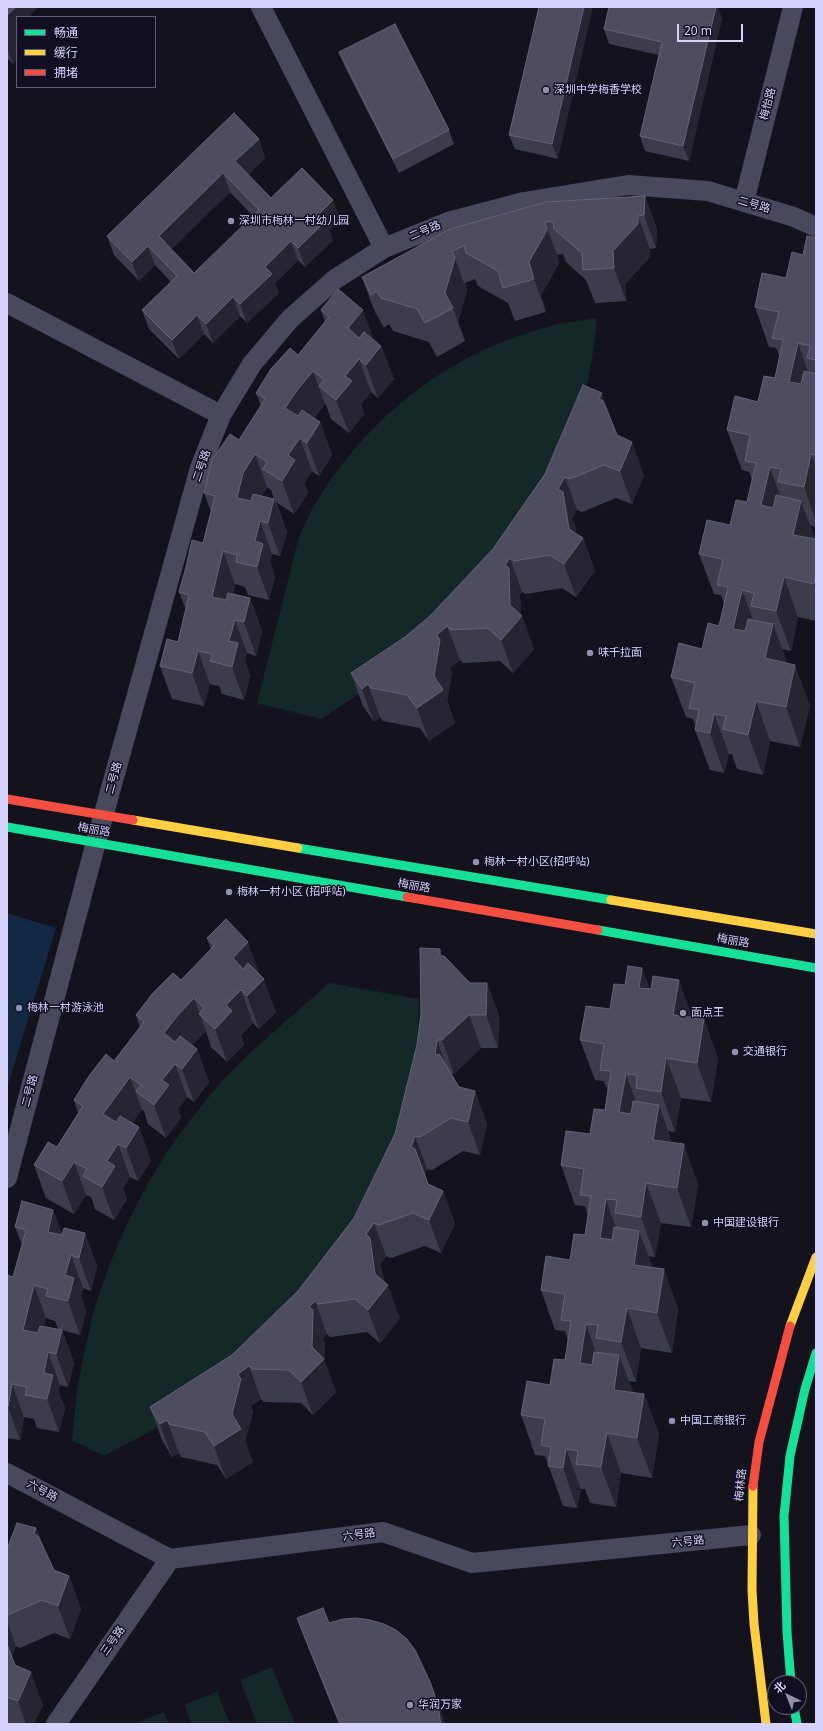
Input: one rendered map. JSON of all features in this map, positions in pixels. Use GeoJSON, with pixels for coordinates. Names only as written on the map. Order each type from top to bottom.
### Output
{"type":"FeatureCollection","features":[{"type":"Feature","properties":{"kind":"street"},"geometry":{"type":"LineString","coordinates":[[261,7],[384,248]]}},
{"type":"Feature","properties":{"kind":"street","name":"梅怡路"},"geometry":{"type":"LineString","coordinates":[[744,202],[793,7]]}},
{"type":"Feature","properties":{"kind":"street","name":"二号路"},"geometry":{"type":"LineString","coordinates":[[7,1178],[103,816],[200,468],[221,415],[252,364],[290,319],[334,280],[384,248],[448,222],[524,202],[628,186],[708,191],[794,216],[816,227]]}},
{"type":"Feature","properties":{"kind":"street"},"geometry":{"type":"LineString","coordinates":[[7,303],[221,415]]}},
{"type":"Feature","properties":{"kind":"street","name":"梅丽路"},"geometry":{"type":"LineString","coordinates":[[7,799],[816,934]]}},
{"type":"Feature","properties":{"kind":"street","name":"梅丽路"},"geometry":{"type":"LineString","coordinates":[[7,827],[816,968]]}},
{"type":"Feature","properties":{"kind":"street","name":"梅林路"},"geometry":{"type":"LineString","coordinates":[[766,1724],[754,1624],[751,1535],[752,1491],[759,1442],[775,1378],[791,1323],[816,1257]]}},
{"type":"Feature","properties":{"kind":"street"},"geometry":{"type":"LineString","coordinates":[[790,1675],[787,1632],[784,1516],[790,1456],[805,1389],[816,1353]]}},
{"type":"Feature","properties":{"kind":"street","name":"六号路"},"geometry":{"type":"LineString","coordinates":[[7,1472],[170,1559],[384,1532],[472,1564],[751,1535]]}},
{"type":"Feature","properties":{"kind":"street","name":"三号路"},"geometry":{"type":"LineString","coordinates":[[56,1724],[170,1559]]}},
{"type":"Feature","properties":{"kind":"green space"},"geometry":{"type":"Polygon","coordinates":[[[597,318],[592,360],[583,403],[553,484],[383,678],[321,719],[257,703],[299,537],[311,511],[326,486],[364,438],[388,414],[413,393],[440,374],[469,357],[499,343],[530,332],[561,323],[597,318]]]}},
{"type":"Feature","properties":{"kind":"green space"},"geometry":{"type":"Polygon","coordinates":[[[329,983],[419,999],[417,1060],[373,1210],[190,1410],[104,1456],[72,1440],[77,1390],[95,1306],[109,1266],[126,1226],[146,1187],[168,1150],[221,1082],[252,1051],[329,983]]]}},
{"type":"Feature","properties":{"kind":"green space"},"geometry":{"type":"Polygon","coordinates":[[[272,1667],[295,1724],[257,1724],[240,1680],[272,1667]]]}},
{"type":"Feature","properties":{"kind":"green space"},"geometry":{"type":"Polygon","coordinates":[[[217,1692],[230,1724],[192,1724],[184,1705],[217,1692]]]}},
{"type":"Feature","properties":{"kind":"green space"},"geometry":{"type":"Polygon","coordinates":[[[164,1712],[169,1724],[134,1724],[164,1712]]]}},
{"type":"Feature","properties":{"kind":"water","name":"梅林一村游泳池"},"geometry":{"type":"Polygon","coordinates":[[[7,913],[56,928],[7,1088],[7,913]]]}},
{"type":"Feature","properties":{"kind":"building"},"geometry":{"type":"Polygon","coordinates":[[[7,7],[16,7],[7,15],[7,7]]]}},
{"type":"Feature","properties":{"kind":"building"},"geometry":{"type":"Polygon","coordinates":[[[539,7],[584,7],[552,144],[509,135],[539,7]]]}},
{"type":"Feature","properties":{"kind":"building"},"geometry":{"type":"Polygon","coordinates":[[[609,7],[716,7],[683,146],[640,136],[662,42],[604,29],[609,7]]]}},
{"type":"Feature","properties":{"kind":"building"},"geometry":{"type":"Polygon","coordinates":[[[395,24],[449,130],[393,159],[339,52],[395,24]]]}},
{"type":"Feature","properties":{"kind":"building"},"geometry":{"type":"Polygon","coordinates":[[[234,113],[259,139],[235,161],[271,198],[302,168],[333,200],[319,214],[326,221],[298,248],[291,241],[265,267],[272,274],[240,304],[233,297],[206,324],[197,315],[172,340],[142,310],[177,276],[148,246],[132,262],[107,236],[234,113]],[[223,173],[159,236],[194,273],[259,210],[223,173]]]}},
{"type":"Feature","properties":{"kind":"building"},"geometry":{"type":"Polygon","coordinates":[[[645,196],[644,215],[638,216],[638,224],[613,251],[614,268],[583,270],[582,253],[554,229],[553,221],[545,222],[547,230],[529,262],[534,279],[503,288],[498,271],[466,253],[464,246],[452,251],[455,258],[445,293],[453,308],[425,323],[417,309],[381,298],[377,291],[371,295],[362,277],[450,229],[546,202],[645,196]]]}},
{"type":"Feature","properties":{"kind":"building"},"geometry":{"type":"Polygon","coordinates":[[[807,236],[816,238],[816,360],[807,358],[810,346],[798,343],[789,382],[801,384],[804,371],[816,374],[816,455],[811,454],[804,487],[778,482],[781,469],[770,467],[761,505],[773,508],[776,495],[801,501],[793,535],[816,539],[816,574],[814,584],[784,577],[776,611],[751,606],[754,593],[742,590],[733,629],[745,631],[748,619],[773,624],[765,658],[795,665],[786,707],[756,701],[748,735],[723,729],[726,716],[714,714],[710,733],[695,730],[699,710],[689,708],[695,683],[671,677],[679,643],[702,649],[708,623],[719,626],[728,587],[717,585],[723,559],[699,554],[707,520],[730,525],[736,500],[747,502],[756,463],[745,461],[750,435],[727,430],[735,396],[758,402],[764,376],[775,378],[783,340],[772,338],[779,312],[755,307],[762,273],[786,278],[792,252],[803,255],[807,236]]]}},
{"type":"Feature","properties":{"kind":"building"},"geometry":{"type":"Polygon","coordinates":[[[338,289],[363,310],[348,328],[359,338],[364,332],[381,346],[366,365],[359,359],[345,376],[352,381],[336,400],[319,386],[324,380],[313,371],[298,389],[285,408],[298,416],[302,410],[320,422],[307,443],[300,438],[288,455],[295,460],[282,481],[263,469],[267,462],[255,454],[243,473],[237,498],[251,501],[253,494],[274,499],[268,523],[260,521],[255,541],[263,544],[257,567],[236,562],[237,555],[223,551],[212,597],[226,600],[228,593],[250,598],[244,622],[235,620],[229,641],[238,643],[232,667],[210,661],[212,654],[198,651],[192,673],[160,666],[167,639],[178,642],[189,595],[179,592],[192,540],[203,543],[215,496],[204,493],[212,460],[230,434],[239,440],[265,399],[256,393],[271,369],[290,348],[298,355],[329,317],[321,310],[338,289]]]}},
{"type":"Feature","properties":{"kind":"building"},"geometry":{"type":"Polygon","coordinates":[[[583,385],[602,393],[599,399],[603,401],[617,435],[632,442],[620,471],[604,465],[570,479],[565,477],[558,489],[563,492],[569,529],[583,538],[564,564],[550,555],[514,561],[510,558],[505,565],[509,568],[510,605],[522,616],[501,640],[488,628],[451,630],[447,626],[437,635],[440,640],[434,676],[443,690],[417,708],[407,695],[371,688],[368,684],[362,689],[351,673],[405,637],[430,616],[493,549],[545,474],[583,385]]]}},
{"type":"Feature","properties":{"kind":"building"},"geometry":{"type":"Polygon","coordinates":[[[226,919],[248,942],[233,958],[243,969],[248,963],[264,979],[247,996],[241,990],[226,1005],[232,1011],[215,1029],[199,1014],[204,1008],[194,998],[178,1015],[164,1033],[175,1042],[180,1036],[197,1049],[182,1069],[175,1064],[162,1080],[169,1085],[154,1105],[136,1091],[141,1085],[130,1077],[103,1114],[116,1122],[120,1116],[139,1127],[126,1148],[118,1144],[107,1161],[115,1166],[102,1187],[83,1176],[87,1169],[74,1162],[62,1181],[34,1165],[48,1142],[57,1147],[83,1106],[74,1100],[89,1076],[106,1054],[114,1061],[144,1022],[136,1015],[153,993],[173,973],[181,980],[214,946],[207,938],[226,919]]]}},
{"type":"Feature","properties":{"kind":"building"},"geometry":{"type":"Polygon","coordinates":[[[420,948],[440,949],[440,956],[444,956],[470,983],[487,983],[486,1015],[469,1015],[442,1040],[437,1040],[435,1054],[440,1055],[459,1087],[475,1091],[468,1122],[451,1118],[420,1137],[415,1136],[411,1147],[415,1149],[428,1184],[443,1191],[429,1220],[413,1213],[379,1225],[374,1223],[366,1234],[370,1238],[375,1274],[388,1285],[368,1310],[355,1299],[318,1304],[315,1301],[309,1307],[313,1310],[312,1347],[324,1359],[301,1382],[289,1370],[252,1369],[249,1366],[238,1374],[241,1379],[232,1414],[241,1429],[214,1446],[205,1432],[169,1424],[167,1420],[160,1424],[150,1407],[232,1355],[298,1291],[354,1218],[395,1134],[417,1045],[421,1013],[420,948]]]}},
{"type":"Feature","properties":{"kind":"building"},"geometry":{"type":"Polygon","coordinates":[[[628,966],[642,968],[639,988],[651,989],[653,976],[679,980],[673,1015],[704,1019],[697,1063],[666,1058],[661,1092],[636,1088],[637,1075],[626,1074],[619,1112],[631,1114],[633,1101],[659,1105],[653,1140],[684,1144],[677,1188],[646,1183],[641,1217],[615,1213],[617,1200],[606,1199],[600,1238],[612,1240],[614,1227],[639,1231],[634,1265],[664,1269],[657,1313],[627,1308],[621,1342],[596,1338],[598,1325],[586,1324],[580,1363],[592,1365],[594,1352],[619,1355],[614,1390],[644,1394],[637,1438],[607,1433],[601,1467],[576,1464],[578,1451],[566,1449],[563,1468],[548,1466],[551,1447],[541,1445],[545,1419],[521,1415],[527,1381],[550,1385],[554,1359],[565,1360],[571,1321],[561,1320],[565,1294],[541,1290],[546,1256],[570,1260],[574,1234],[585,1235],[591,1196],[580,1195],[584,1169],[561,1165],[566,1131],[590,1134],[594,1109],[605,1110],[611,1071],[600,1070],[604,1044],[580,1040],[586,1006],[610,1009],[614,984],[625,985],[628,966]]]}},
{"type":"Feature","properties":{"kind":"building"},"geometry":{"type":"Polygon","coordinates":[[[22,1201],[53,1210],[48,1232],[62,1235],[64,1228],[85,1233],[79,1258],[71,1255],[65,1275],[74,1278],[68,1301],[46,1296],[48,1289],[34,1285],[23,1330],[38,1333],[40,1326],[62,1330],[56,1354],[48,1352],[44,1373],[53,1375],[47,1399],[25,1395],[27,1387],[12,1384],[7,1407],[7,1275],[13,1277],[26,1230],[15,1227],[22,1201]]]}},
{"type":"Feature","properties":{"kind":"building"},"geometry":{"type":"Polygon","coordinates":[[[17,1523],[36,1528],[34,1534],[38,1536],[54,1570],[69,1576],[58,1606],[42,1600],[8,1615],[7,1614],[7,1549],[17,1523]]]}},
{"type":"Feature","properties":{"kind":"building"},"geometry":{"type":"Polygon","coordinates":[[[323,1608],[329,1623],[343,1619],[356,1618],[370,1620],[384,1624],[396,1630],[407,1639],[415,1650],[431,1684],[438,1706],[441,1724],[340,1724],[297,1618],[323,1608]]]}},
{"type":"Feature","properties":{"kind":"building"},"geometry":{"type":"Polygon","coordinates":[[[7,1644],[15,1665],[31,1672],[18,1701],[7,1697],[7,1644]]]}},
{"type":"Feature","properties":{"kind":"traffic: fast"},"geometry":{"type":"LineString","coordinates":[[7,827],[407,897]]}},
{"type":"Feature","properties":{"kind":"traffic: fast"},"geometry":{"type":"LineString","coordinates":[[298,848],[611,900]]}},
{"type":"Feature","properties":{"kind":"traffic: fast"},"geometry":{"type":"LineString","coordinates":[[598,930],[816,968]]}},
{"type":"Feature","properties":{"kind":"traffic: fast"},"geometry":{"type":"LineString","coordinates":[[790,1675],[787,1632],[784,1516],[790,1456],[805,1389],[816,1353]]}},
{"type":"Feature","properties":{"kind":"traffic: fast"},"geometry":{"type":"LineString","coordinates":[[795,1715],[797,1724]]}},
{"type":"Feature","properties":{"kind":"traffic: slow"},"geometry":{"type":"LineString","coordinates":[[133,820],[298,848]]}},
{"type":"Feature","properties":{"kind":"traffic: slow"},"geometry":{"type":"LineString","coordinates":[[611,900],[816,934]]}},
{"type":"Feature","properties":{"kind":"traffic: slow"},"geometry":{"type":"LineString","coordinates":[[790,1326],[816,1257]]}},
{"type":"Feature","properties":{"kind":"traffic: slow"},"geometry":{"type":"LineString","coordinates":[[753,1486],[752,1590],[754,1624],[766,1724]]}},
{"type":"Feature","properties":{"kind":"traffic: jam"},"geometry":{"type":"LineString","coordinates":[[7,799],[133,820]]}},
{"type":"Feature","properties":{"kind":"traffic: jam"},"geometry":{"type":"LineString","coordinates":[[407,897],[598,930]]}},
{"type":"Feature","properties":{"kind":"traffic: jam"},"geometry":{"type":"LineString","coordinates":[[753,1486],[759,1442],[790,1326]]}},
{"type":"Feature","properties":{"kind":"place","name":"深圳中学梅香学校"},"geometry":{"type":"Point","coordinates":[546,90]}},
{"type":"Feature","properties":{"kind":"place","name":"深圳市梅林一村幼儿园"},"geometry":{"type":"Point","coordinates":[231,221]}},
{"type":"Feature","properties":{"kind":"place","name":"味千拉面"},"geometry":{"type":"Point","coordinates":[590,653]}},
{"type":"Feature","properties":{"kind":"place","name":"梅林一村小区(招呼站)"},"geometry":{"type":"Point","coordinates":[476,862]}},
{"type":"Feature","properties":{"kind":"place","name":"梅林一村小区 (招呼站)"},"geometry":{"type":"Point","coordinates":[229,892]}},
{"type":"Feature","properties":{"kind":"place","name":"梅林一村游泳池"},"geometry":{"type":"Point","coordinates":[19,1008]}},
{"type":"Feature","properties":{"kind":"place","name":"面点王"},"geometry":{"type":"Point","coordinates":[683,1013]}},
{"type":"Feature","properties":{"kind":"place","name":"交通银行"},"geometry":{"type":"Point","coordinates":[735,1052]}},
{"type":"Feature","properties":{"kind":"place","name":"中国建设银行"},"geometry":{"type":"Point","coordinates":[705,1223]}},
{"type":"Feature","properties":{"kind":"place","name":"中国工商银行"},"geometry":{"type":"Point","coordinates":[672,1421]}},
{"type":"Feature","properties":{"kind":"place","name":"华润万家"},"geometry":{"type":"Point","coordinates":[410,1705]}}]}
